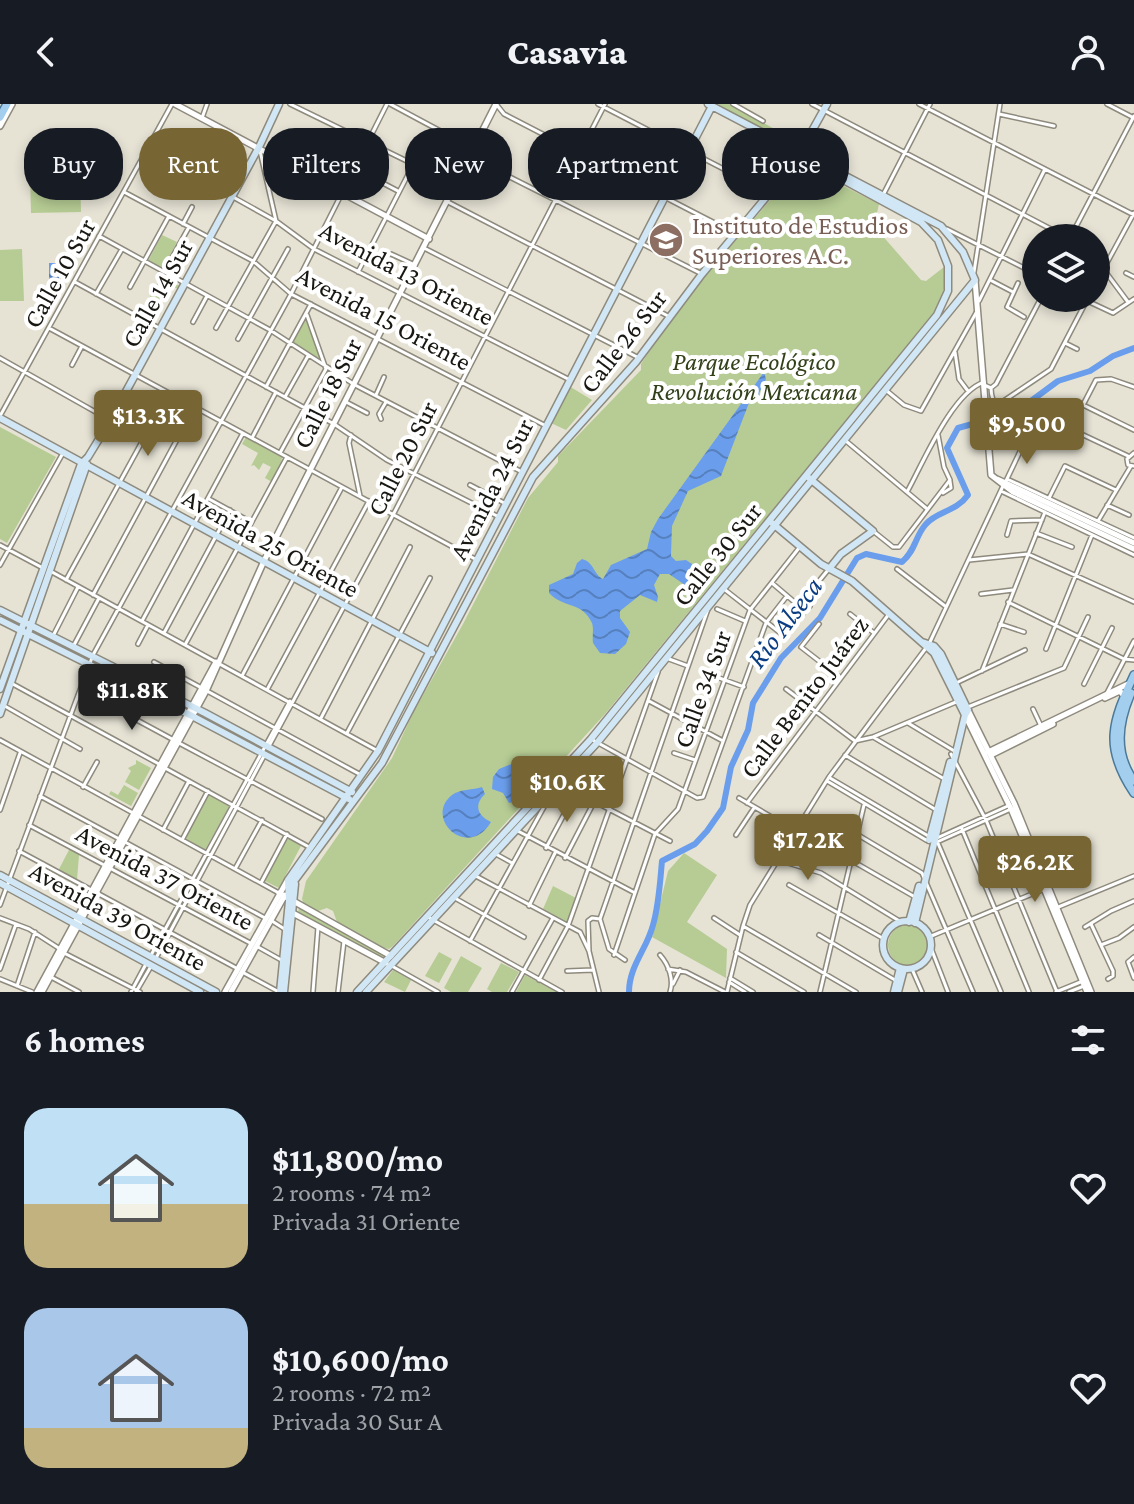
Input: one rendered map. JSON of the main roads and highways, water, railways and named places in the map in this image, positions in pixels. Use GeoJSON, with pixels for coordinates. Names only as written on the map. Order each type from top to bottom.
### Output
{"type":"FeatureCollection","features":[{"type":"Feature","properties":{"kind":"main road"},"geometry":{"type":"LineString","coordinates":[[0,117],[9,104]]}},
{"type":"Feature","properties":{"kind":"main road","name":"Calle 14 Sur"},"geometry":{"type":"LineString","coordinates":[[6,674],[26,633],[86,462],[259,147],[279,104]]}},
{"type":"Feature","properties":{"kind":"main road"},"geometry":{"type":"LineString","coordinates":[[711,105],[754,128]]}},
{"type":"Feature","properties":{"kind":"main road","name":"Avenida 24 Sur"},"geometry":{"type":"LineString","coordinates":[[291,881],[309,847],[378,751],[711,105]]}},
{"type":"Feature","properties":{"kind":"main road","name":"Calle 26 Sur"},"geometry":{"type":"LineString","coordinates":[[813,128],[825,107]]}},
{"type":"Feature","properties":{"kind":"main road"},"geometry":{"type":"LineString","coordinates":[[849,180],[924,224],[936,236],[950,275],[947,294],[950,301],[958,301]]}},
{"type":"Feature","properties":{"kind":"main road"},"geometry":{"type":"LineString","coordinates":[[849,182],[941,226],[956,242]]}},
{"type":"Feature","properties":{"kind":"main road","name":"Calle 26 Sur"},"geometry":{"type":"LineString","coordinates":[[533,477],[639,358],[668,316],[764,200]]}},
{"type":"Feature","properties":{"kind":"main road"},"geometry":{"type":"LineString","coordinates":[[943,250],[947,243],[956,242]]}},
{"type":"Feature","properties":{"kind":"main road","name":"Calle 30 Sur"},"geometry":{"type":"LineString","coordinates":[[429,918],[453,897],[471,872],[494,853],[559,783],[958,301],[974,276],[956,242]]}},
{"type":"Feature","properties":{"kind":"main road","name":"Calle 30 Sur"},"geometry":{"type":"LineString","coordinates":[[809,478],[845,440],[884,388],[937,315],[947,294]]}},
{"type":"Feature","properties":{"kind":"main road","name":"Avenida 25 Oriente"},"geometry":{"type":"LineString","coordinates":[[0,417],[438,657]]}},
{"type":"Feature","properties":{"kind":"main road","name":"Avenida 24 Sur"},"geometry":{"type":"LineString","coordinates":[[291,881],[386,756],[533,477]]}},
{"type":"Feature","properties":{"kind":"main road"},"geometry":{"type":"LineString","coordinates":[[809,478],[873,531],[841,554],[829,569]]}},
{"type":"Feature","properties":{"kind":"main road"},"geometry":{"type":"LineString","coordinates":[[772,523],[829,569],[852,581],[941,654],[967,709],[918,899],[908,922]]}},
{"type":"Feature","properties":{"kind":"main road","name":"Calle 30 Sur"},"geometry":{"type":"LineString","coordinates":[[366,992],[392,957],[668,658],[772,523]]}},
{"type":"Feature","properties":{"kind":"main road"},"geometry":{"type":"LineString","coordinates":[[0,610],[194,707],[359,795]]}},
{"type":"Feature","properties":{"kind":"main road"},"geometry":{"type":"LineString","coordinates":[[0,621],[90,663],[353,802]]}},
{"type":"Feature","properties":{"kind":"main road"},"geometry":{"type":"LineString","coordinates":[[926,644],[936,656],[958,701],[967,709]]}},
{"type":"Feature","properties":{"kind":"main road"},"geometry":{"type":"LineString","coordinates":[[0,714],[11,683],[6,674]]}},
{"type":"Feature","properties":{"kind":"main road"},"geometry":{"type":"LineString","coordinates":[[0,689],[6,674]]}},
{"type":"Feature","properties":{"kind":"main road"},"geometry":{"type":"LineString","coordinates":[[1133,681],[1123,699],[1113,732],[1117,765],[1134,793]]}},
{"type":"Feature","properties":{"kind":"main road"},"geometry":{"type":"LineString","coordinates":[[1133,681],[1122,718],[1119,743],[1134,781]]}},
{"type":"Feature","properties":{"kind":"main road"},"geometry":{"type":"LineString","coordinates":[[337,783],[360,778]]}},
{"type":"Feature","properties":{"kind":"main road"},"geometry":{"type":"LineString","coordinates":[[333,792],[335,811]]}},
{"type":"Feature","properties":{"kind":"main road","name":"Avenida 39 Oriente"},"geometry":{"type":"LineString","coordinates":[[0,875],[5,883],[216,992]]}},
{"type":"Feature","properties":{"kind":"main road"},"geometry":{"type":"LineString","coordinates":[[281,992],[290,911],[286,898],[291,881]]}},
{"type":"Feature","properties":{"kind":"main road"},"geometry":{"type":"LineString","coordinates":[[896,992],[897,981],[905,969],[922,964],[931,948],[923,928],[908,922],[892,926],[884,939],[885,957],[905,969]]}},
{"type":"Feature","properties":{"kind":"main road"},"geometry":{"type":"LineString","coordinates":[[281,992],[288,931]]}},
{"type":"Feature","properties":{"kind":"main road","name":"Avenida 39 Oriente"},"geometry":{"type":"LineString","coordinates":[[151,961],[200,992]]}},
{"type":"Feature","properties":{"kind":"main road","name":"Calle 30 Sur"},"geometry":{"type":"LineString","coordinates":[[357,992],[387,963]]}},
{"type":"Feature","properties":{"kind":"main road"},"geometry":{"type":"LineString","coordinates":[[896,992],[905,969]]}},
{"type":"Feature","properties":{"kind":"water"},"geometry":{"type":"Polygon","coordinates":[[[49,263],[59,263],[59,289],[49,289],[49,263]]]}},
{"type":"Feature","properties":{"kind":"water"},"geometry":{"type":"Polygon","coordinates":[[[764,372],[766,379],[758,395],[752,395],[721,476],[688,491],[672,526],[671,556],[676,561],[686,560],[695,566],[697,579],[685,585],[669,574],[660,574],[654,585],[657,602],[640,595],[620,611],[620,618],[630,632],[626,644],[615,654],[600,653],[593,643],[593,625],[588,616],[555,598],[549,593],[549,585],[573,574],[582,559],[603,579],[611,565],[647,549],[658,519],[764,372]]]}},
{"type":"Feature","properties":{"kind":"water"},"geometry":{"type":"Polygon","coordinates":[[[514,763],[527,771],[531,785],[518,801],[509,803],[503,793],[492,789],[493,777],[499,769],[514,763]]]}},
{"type":"Feature","properties":{"kind":"water"},"geometry":{"type":"Polygon","coordinates":[[[482,787],[485,794],[479,802],[479,810],[491,822],[482,833],[461,837],[446,824],[444,804],[455,793],[482,787]]]}},
{"type":"Feature","properties":{"kind":"waterway","name":"Rio Alseca"},"geometry":{"type":"LineString","coordinates":[[629,992],[632,974],[655,917],[662,861],[695,844],[723,808],[731,767],[748,730],[753,703],[781,658],[820,618],[857,558],[866,554],[902,562],[926,524],[958,505],[968,495],[947,448],[958,428],[1016,412],[1058,381],[1090,371],[1113,356],[1134,348]]}},
{"type":"Feature","properties":{"kind":"place","name":"Instituto de Estudios Superiores A.C."},"geometry":{"type":"Point","coordinates":[666,240]}},
{"type":"Feature","properties":{"kind":"park label","name":"Parque Ecológico Revolución Mexicana"},"geometry":{"type":"Point","coordinates":[754,376]}}]}
